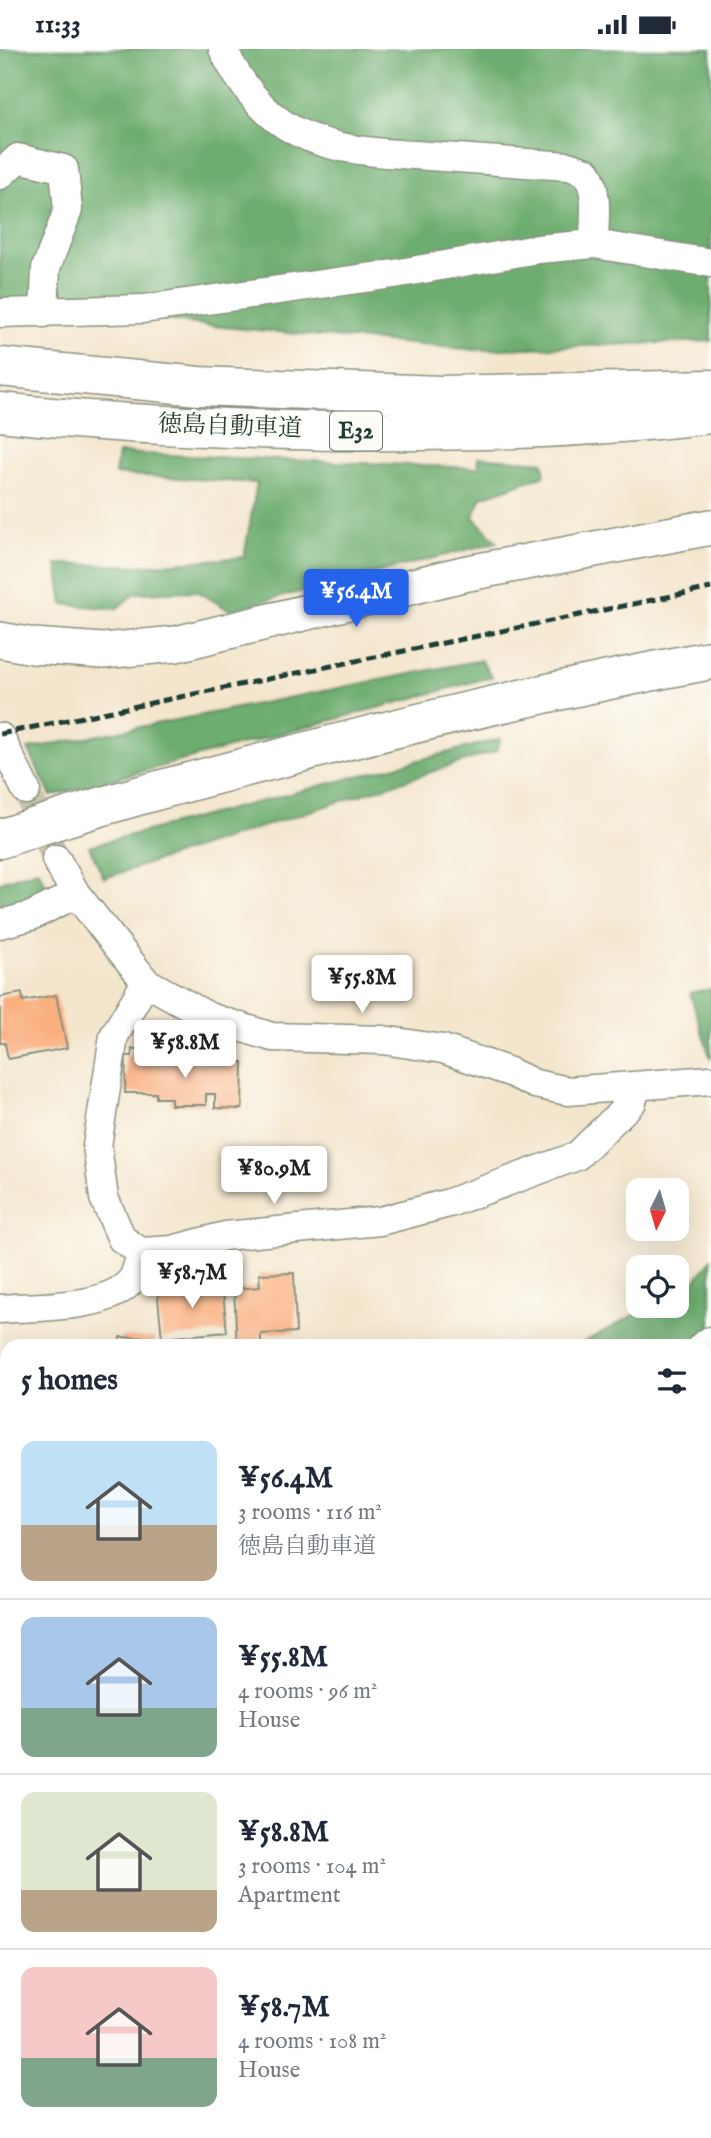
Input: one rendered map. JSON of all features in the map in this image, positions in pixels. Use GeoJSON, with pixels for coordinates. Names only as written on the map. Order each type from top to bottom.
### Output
{"type":"FeatureCollection","features":[{"type":"Feature","properties":{"kind":"highway","name":"徳島自動車道"},"geometry":{"type":"LineString","coordinates":[[0,367],[199,386],[428,394],[711,389]]}},
{"type":"Feature","properties":{"kind":"highway","name":"徳島自動車道"},"geometry":{"type":"LineString","coordinates":[[0,412],[222,429],[436,432],[650,422],[711,414]]}},
{"type":"Feature","properties":{"kind":"highway"},"geometry":{"type":"LineString","coordinates":[[0,839],[82,811],[416,722],[711,660]]}},
{"type":"Feature","properties":{"kind":"street"},"geometry":{"type":"LineString","coordinates":[[223,49],[236,74],[253,96],[274,116],[296,132],[335,146],[568,166],[587,172],[593,183],[595,197],[594,244]]}},
{"type":"Feature","properties":{"kind":"street"},"geometry":{"type":"LineString","coordinates":[[0,175],[18,158],[64,169],[68,210],[46,268],[44,313]]}},
{"type":"Feature","properties":{"kind":"street"},"geometry":{"type":"LineString","coordinates":[[0,313],[143,309],[394,274],[538,249],[594,244],[711,263]]}},
{"type":"Feature","properties":{"kind":"street"},"geometry":{"type":"LineString","coordinates":[[0,640],[33,646],[103,651],[176,643],[463,574],[711,527]]}},
{"type":"Feature","properties":{"kind":"street"},"geometry":{"type":"LineString","coordinates":[[0,737],[26,790]]}},
{"type":"Feature","properties":{"kind":"street"},"geometry":{"type":"LineString","coordinates":[[56,859],[76,894],[146,982],[209,1017],[272,1037],[383,1040],[443,1049],[510,1072],[535,1084],[568,1091],[711,1080]]}},
{"type":"Feature","properties":{"kind":"street"},"geometry":{"type":"LineString","coordinates":[[0,924],[31,916],[76,894]]}},
{"type":"Feature","properties":{"kind":"street"},"geometry":{"type":"LineString","coordinates":[[146,982],[114,1036],[97,1146],[104,1198],[122,1239],[141,1252],[172,1250],[225,1236],[380,1221],[449,1203],[577,1156],[632,1102],[636,1087]]}},
{"type":"Feature","properties":{"kind":"street"},"geometry":{"type":"LineString","coordinates":[[0,1309],[93,1302],[117,1294],[134,1277],[141,1252]]}},
{"type":"Feature","properties":{"kind":"green space"},"geometry":{"type":"Polygon","coordinates":[[[0,49],[711,49],[711,341],[476,350],[212,326],[0,299],[0,49]]]}},
{"type":"Feature","properties":{"kind":"green space"},"geometry":{"type":"Polygon","coordinates":[[[118,453],[479,468],[478,457],[543,462],[545,475],[482,497],[473,517],[497,542],[229,610],[197,591],[135,593],[116,609],[63,604],[57,564],[140,566],[244,557],[257,483],[115,474],[118,453]]]}},
{"type":"Feature","properties":{"kind":"green space"},"geometry":{"type":"Polygon","coordinates":[[[481,660],[492,677],[51,796],[28,749],[481,660]]]}},
{"type":"Feature","properties":{"kind":"green space"},"geometry":{"type":"Polygon","coordinates":[[[500,739],[496,751],[104,878],[89,846],[500,739]]]}},
{"type":"Feature","properties":{"kind":"green space"},"geometry":{"type":"Polygon","coordinates":[[[38,870],[51,894],[0,907],[0,882],[38,870]]]}},
{"type":"Feature","properties":{"kind":"green space"},"geometry":{"type":"Polygon","coordinates":[[[711,989],[711,1060],[690,993],[711,989]]]}},
{"type":"Feature","properties":{"kind":"green space"},"geometry":{"type":"Polygon","coordinates":[[[711,1260],[711,1327],[695,1339],[590,1339],[629,1318],[689,1318],[689,1285],[711,1260]]]}},
{"type":"Feature","properties":{"kind":"building"},"geometry":{"type":"Polygon","coordinates":[[[22,993],[23,1001],[56,995],[67,1048],[8,1059],[5,1043],[0,1043],[0,997],[22,993]]]}},
{"type":"Feature","properties":{"kind":"building"},"geometry":{"type":"Polygon","coordinates":[[[132,1049],[158,1049],[158,1062],[243,1062],[242,1109],[215,1108],[215,1094],[206,1094],[206,1105],[171,1105],[171,1098],[156,1098],[156,1093],[125,1093],[126,1056],[132,1056],[132,1049]]]}},
{"type":"Feature","properties":{"kind":"building"},"geometry":{"type":"Polygon","coordinates":[[[294,1273],[296,1332],[261,1334],[261,1339],[237,1339],[234,1289],[260,1287],[259,1274],[294,1273]]]}},
{"type":"Feature","properties":{"kind":"building"},"geometry":{"type":"Polygon","coordinates":[[[222,1282],[227,1332],[162,1338],[157,1288],[222,1282]]]}},
{"type":"Feature","properties":{"kind":"building"},"geometry":{"type":"Polygon","coordinates":[[[120,1337],[155,1338],[155,1339],[120,1337]]]}},
{"type":"Feature","properties":{"kind":"tunnel"},"geometry":{"type":"LineString","coordinates":[[26,790],[56,859]]}},
{"type":"Feature","properties":{"kind":"railway"},"geometry":{"type":"LineString","coordinates":[[0,734],[711,588]]}}]}
